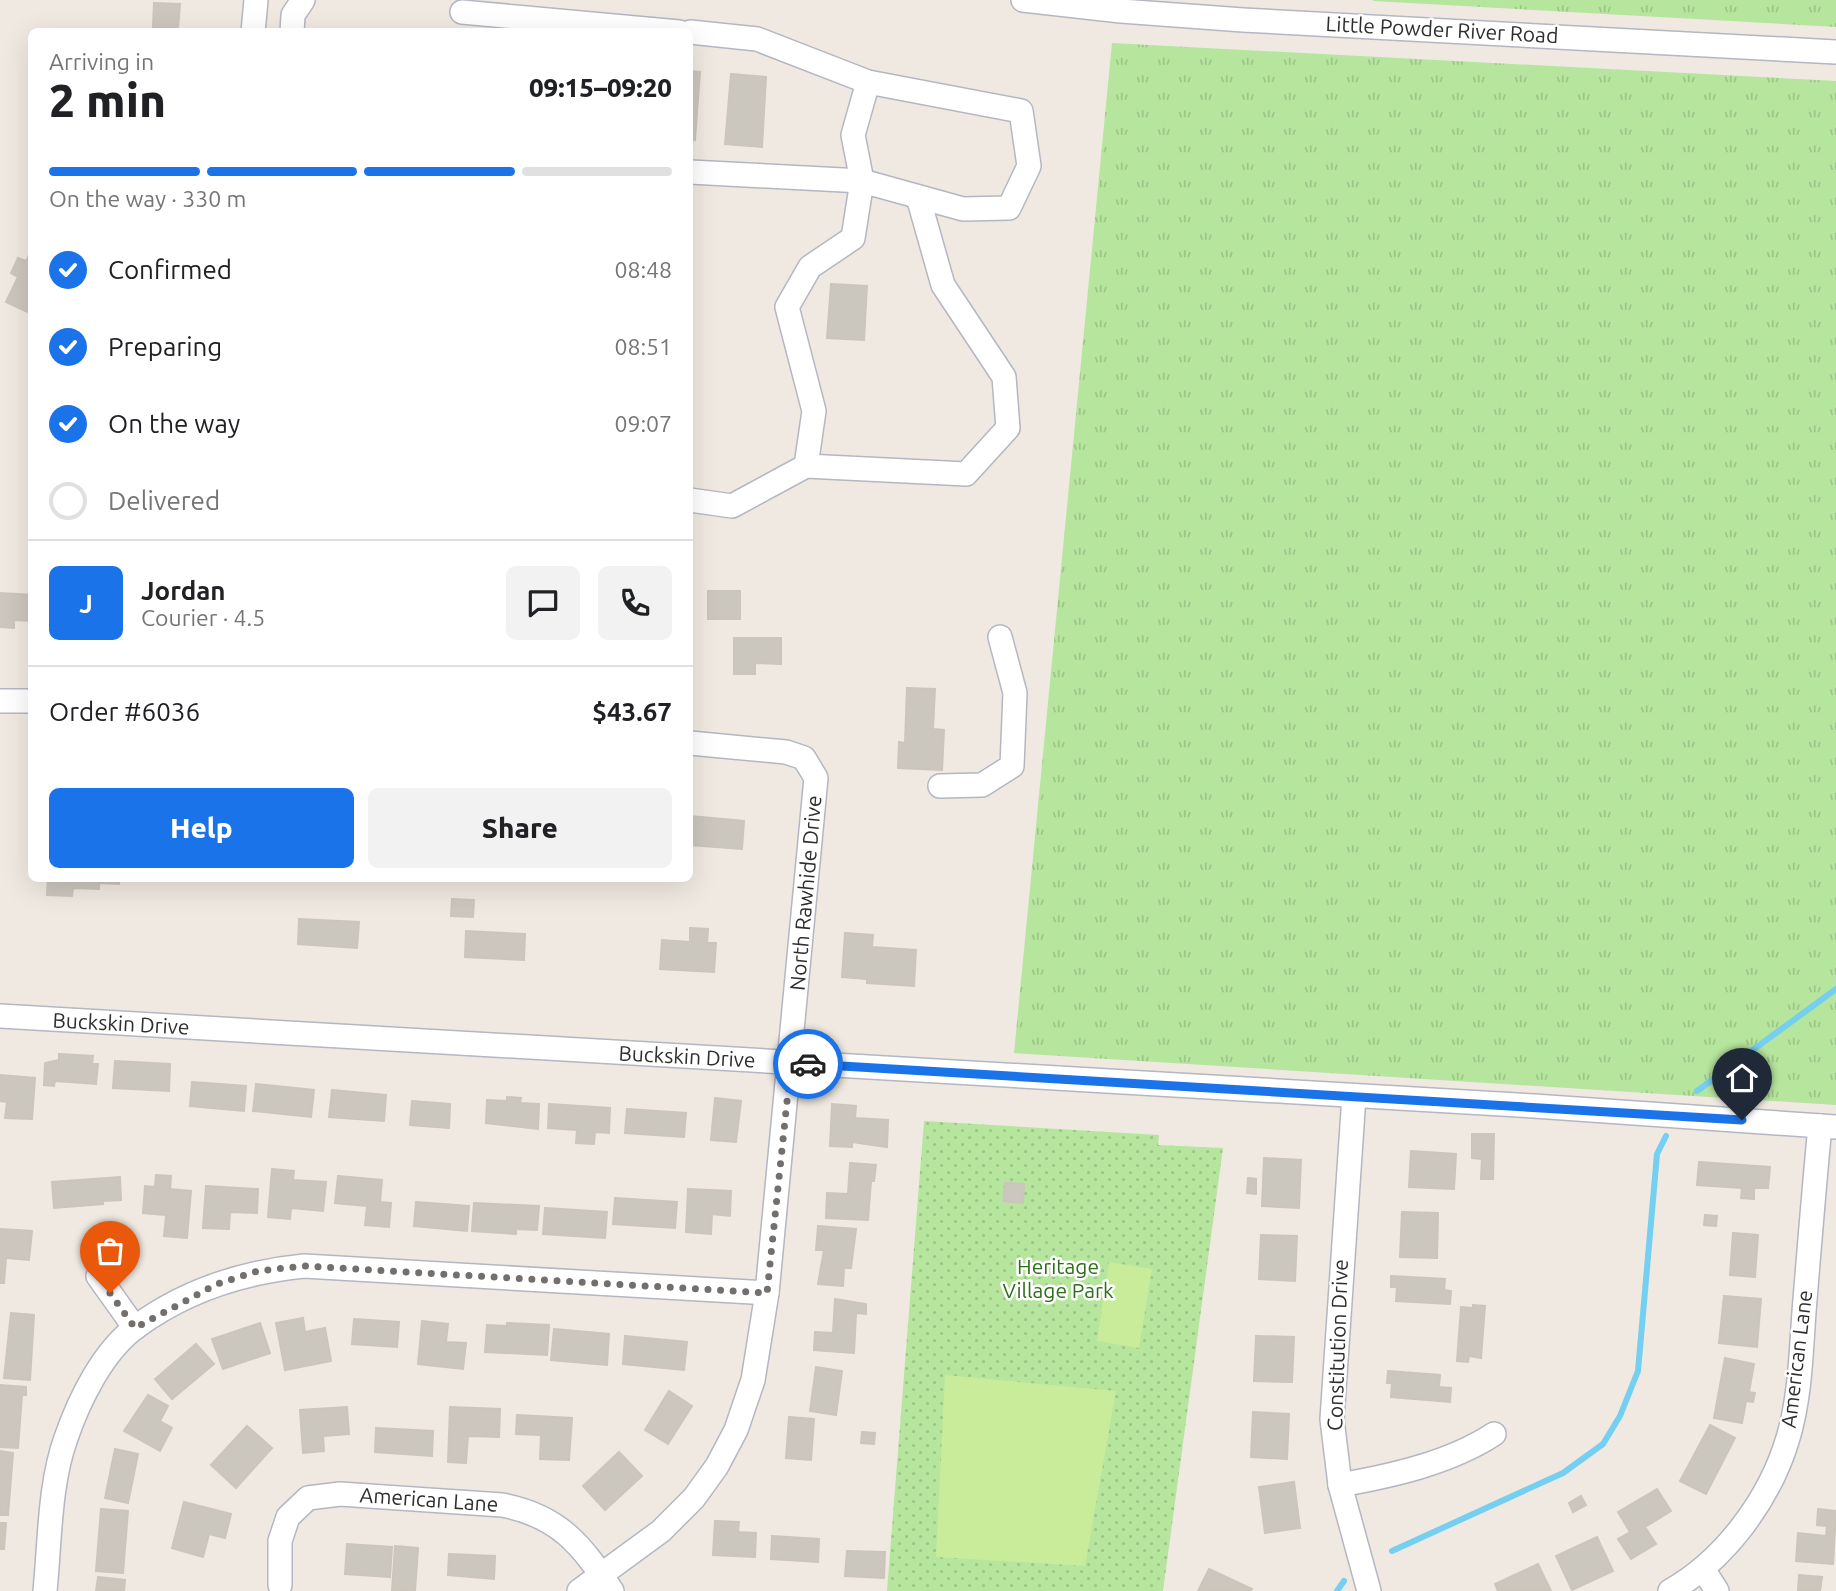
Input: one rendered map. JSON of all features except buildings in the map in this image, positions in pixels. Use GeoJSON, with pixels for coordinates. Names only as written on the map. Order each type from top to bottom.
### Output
{"type":"FeatureCollection","features":[{"type":"Feature","properties":{"kind":"street"},"geometry":{"type":"LineString","coordinates":[[253,28],[256,0]]}},
{"type":"Feature","properties":{"kind":"street"},"geometry":{"type":"LineString","coordinates":[[292,28],[293,15],[303,0]]}},
{"type":"Feature","properties":{"kind":"street","name":"Little Powder River Road"},"geometry":{"type":"LineString","coordinates":[[1023,0],[1242,20],[1836,52]]}},
{"type":"Feature","properties":{"kind":"street"},"geometry":{"type":"LineString","coordinates":[[462,12],[603,28]]}},
{"type":"Feature","properties":{"kind":"street"},"geometry":{"type":"LineString","coordinates":[[693,33],[757,39],[868,82],[1021,111],[1029,166],[1009,208],[963,209],[862,181],[693,172]]}},
{"type":"Feature","properties":{"kind":"street"},"geometry":{"type":"LineString","coordinates":[[806,466],[814,411],[787,307],[810,267],[853,238],[862,181],[853,135],[868,82]]}},
{"type":"Feature","properties":{"kind":"street"},"geometry":{"type":"LineString","coordinates":[[693,500],[732,506],[806,466],[966,474],[1008,428],[1004,377],[943,285],[918,197]]}},
{"type":"Feature","properties":{"kind":"street"},"geometry":{"type":"LineString","coordinates":[[940,786],[982,785],[1012,766],[1015,693],[1000,638]]}},
{"type":"Feature","properties":{"kind":"street"},"geometry":{"type":"LineString","coordinates":[[0,701],[28,701]]}},
{"type":"Feature","properties":{"kind":"street","name":"North Rawhide Drive"},"geometry":{"type":"LineString","coordinates":[[579,1591],[606,1582],[694,1498],[717,1466],[736,1430],[753,1380],[767,1293],[791,1063],[816,778],[804,758],[786,752],[693,743]]}},
{"type":"Feature","properties":{"kind":"street","name":"Buckskin Drive"},"geometry":{"type":"LineString","coordinates":[[0,1016],[1828,1126]]}},
{"type":"Feature","properties":{"kind":"street","name":"Constitution Drive"},"geometry":{"type":"LineString","coordinates":[[1354,1096],[1332,1419],[1340,1485],[1369,1591]]}},
{"type":"Feature","properties":{"kind":"street","name":"American Lane"},"geometry":{"type":"LineString","coordinates":[[1670,1591],[1703,1570],[1741,1529],[1765,1489],[1787,1440],[1798,1386],[1828,1126]]}},
{"type":"Feature","properties":{"kind":"street"},"geometry":{"type":"LineString","coordinates":[[45,1591],[56,1480],[65,1440],[82,1401],[105,1361],[135,1328],[217,1284],[258,1271],[304,1266],[767,1293]]}},
{"type":"Feature","properties":{"kind":"street"},"geometry":{"type":"LineString","coordinates":[[98,1276],[135,1328]]}},
{"type":"Feature","properties":{"kind":"street"},"geometry":{"type":"LineString","coordinates":[[1340,1485],[1371,1479],[1471,1449],[1494,1434]]}},
{"type":"Feature","properties":{"kind":"street","name":"American Lane"},"geometry":{"type":"LineString","coordinates":[[280,1585],[280,1541],[288,1517],[307,1498],[340,1494],[502,1505],[528,1510],[552,1521],[574,1540],[606,1582]]}},
{"type":"Feature","properties":{"kind":"street"},"geometry":{"type":"LineString","coordinates":[[1703,1570],[1717,1591]]}},
{"type":"Feature","properties":{"kind":"green space"},"geometry":{"type":"Polygon","coordinates":[[[1373,0],[1836,0],[1836,27],[1373,1],[1373,0]]]}},
{"type":"Feature","properties":{"kind":"green space"},"geometry":{"type":"Polygon","coordinates":[[[1112,43],[1836,81],[1836,1105],[1014,1053],[1112,43]]]}},
{"type":"Feature","properties":{"kind":"green space","name":"Heritage Village Park"},"geometry":{"type":"Polygon","coordinates":[[[924,1121],[1159,1135],[1158,1145],[1223,1148],[1163,1591],[887,1591],[924,1121]]]}},
{"type":"Feature","properties":{"kind":"green space"},"geometry":{"type":"Polygon","coordinates":[[[1109,1262],[1152,1269],[1139,1348],[1097,1341],[1109,1262]]]}},
{"type":"Feature","properties":{"kind":"green space"},"geometry":{"type":"Polygon","coordinates":[[[945,1375],[1116,1391],[1085,1566],[936,1557],[945,1375]]]}},
{"type":"Feature","properties":{"kind":"waterway"},"geometry":{"type":"LineString","coordinates":[[1697,1091],[1836,989]]}},
{"type":"Feature","properties":{"kind":"waterway"},"geometry":{"type":"LineString","coordinates":[[1392,1551],[1563,1473],[1603,1444],[1620,1416],[1638,1371],[1657,1154],[1666,1136]]}},
{"type":"Feature","properties":{"kind":"waterway"},"geometry":{"type":"LineString","coordinates":[[1337,1591],[1344,1581]]}},
{"type":"Feature","properties":{"kind":"way so far"},"geometry":{"type":"LineString","coordinates":[[110,1293],[135,1328],[217,1284],[258,1271],[304,1266],[767,1293],[791,1063],[808,1064]]}},
{"type":"Feature","properties":{"kind":"route"},"geometry":{"type":"LineString","coordinates":[[808,1064],[1742,1120]]}}]}
